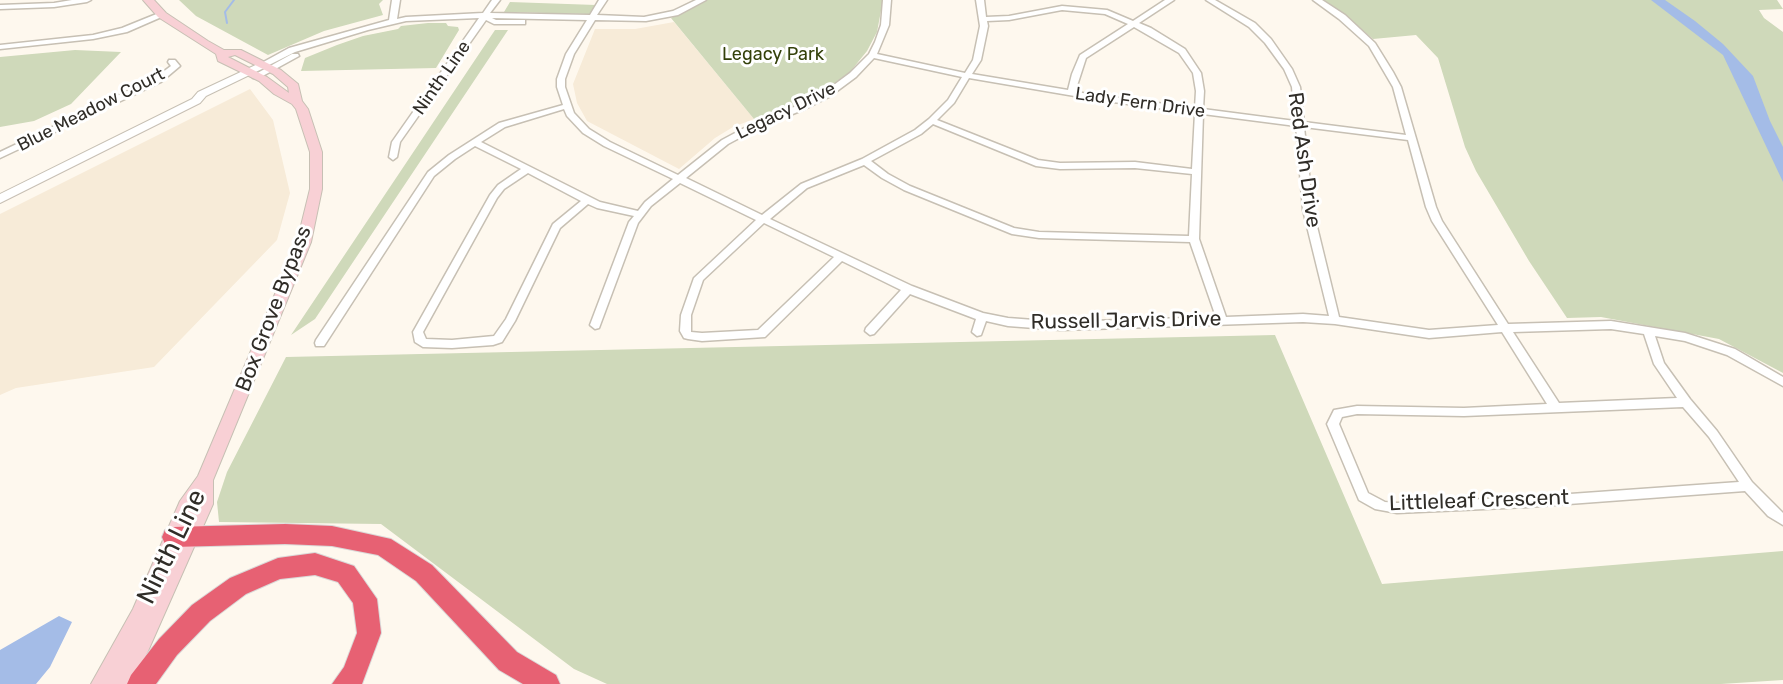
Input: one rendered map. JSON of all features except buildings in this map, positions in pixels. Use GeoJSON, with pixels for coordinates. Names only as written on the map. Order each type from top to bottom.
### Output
{"type":"FeatureCollection","features":[{"type":"Feature","properties":{"kind":"highway"},"geometry":{"type":"LineString","coordinates":[[181,537],[285,534],[332,536],[382,546],[424,573],[508,661],[547,684]]}},
{"type":"Feature","properties":{"kind":"highway"},"geometry":{"type":"LineString","coordinates":[[140,684],[168,647],[200,614],[238,586],[278,569],[315,564],[346,574],[365,599],[369,633],[353,675],[345,684]]}},
{"type":"Feature","properties":{"kind":"main road","name":"Box Grove Bypass"},"geometry":{"type":"LineString","coordinates":[[148,0],[162,15],[222,53],[237,52],[259,70],[278,92],[296,101],[302,109],[316,152],[316,189],[304,242],[205,480]]}},
{"type":"Feature","properties":{"kind":"main road","name":"Box Grove Bypass"},"geometry":{"type":"LineString","coordinates":[[222,53],[222,59],[259,70]]}},
{"type":"Feature","properties":{"kind":"main road","name":"Ninth Line"},"geometry":{"type":"LineString","coordinates":[[101,684],[181,537],[204,504],[205,480]]}},
{"type":"Feature","properties":{"kind":"main road","name":"Ninth Line"},"geometry":{"type":"LineString","coordinates":[[120,684],[141,645],[181,537]]}},
{"type":"Feature","properties":{"kind":"street"},"geometry":{"type":"LineString","coordinates":[[0,7],[42,6],[87,0]]}},
{"type":"Feature","properties":{"kind":"street"},"geometry":{"type":"LineString","coordinates":[[393,22],[396,0]]}},
{"type":"Feature","properties":{"kind":"street","name":"Ninth Line"},"geometry":{"type":"LineString","coordinates":[[393,157],[396,142],[496,0]]}},
{"type":"Feature","properties":{"kind":"street","name":"Russell Jarvis Drive"},"geometry":{"type":"LineString","coordinates":[[603,0],[570,54],[561,79],[561,87],[570,114],[586,131],[607,144],[908,289],[982,316],[1008,322],[1061,326],[1222,320],[1335,320],[1429,334],[1506,328],[1611,325],[1685,337],[1709,344],[1731,352],[1783,382]]}},
{"type":"Feature","properties":{"kind":"street"},"geometry":{"type":"LineString","coordinates":[[0,199],[196,101],[209,99],[259,70],[299,55],[304,48],[349,32],[393,22],[485,17],[494,22],[592,20],[628,23],[675,13],[702,0]]}},
{"type":"Feature","properties":{"kind":"street","name":"Legacy Drive"},"geometry":{"type":"LineString","coordinates":[[639,214],[648,204],[737,134],[826,95],[853,75],[872,55],[885,25],[887,0]]}},
{"type":"Feature","properties":{"kind":"street"},"geometry":{"type":"LineString","coordinates":[[841,256],[761,334],[702,337],[688,335],[685,331],[686,315],[699,278],[763,219],[804,186],[865,161],[932,121],[951,101],[969,76],[977,60],[984,19],[980,0]]}},
{"type":"Feature","properties":{"kind":"street"},"geometry":{"type":"LineString","coordinates":[[1071,93],[1083,57],[1170,0]]}},
{"type":"Feature","properties":{"kind":"street","name":"Red Ash Drive"},"geometry":{"type":"LineString","coordinates":[[1210,0],[1252,25],[1277,53],[1296,87],[1308,210],[1335,320]]}},
{"type":"Feature","properties":{"kind":"street"},"geometry":{"type":"LineString","coordinates":[[1317,0],[1342,17],[1372,45],[1380,57],[1397,87],[1410,138],[1437,221],[1556,408]]}},
{"type":"Feature","properties":{"kind":"street"},"geometry":{"type":"LineString","coordinates":[[984,19],[1009,18],[1062,8],[1085,8],[1107,12],[1164,38],[1182,51],[1197,73],[1200,91],[1194,239],[1222,320]]}},
{"type":"Feature","properties":{"kind":"street"},"geometry":{"type":"LineString","coordinates":[[0,47],[93,38],[162,15]]}},
{"type":"Feature","properties":{"kind":"street","name":"Lady Fern Drive"},"geometry":{"type":"LineString","coordinates":[[872,55],[969,76],[1071,93],[1410,138]]}},
{"type":"Feature","properties":{"kind":"street","name":"Blue Meadow Court"},"geometry":{"type":"LineString","coordinates":[[0,155],[158,80],[176,66],[172,62]]}},
{"type":"Feature","properties":{"kind":"street"},"geometry":{"type":"LineString","coordinates":[[320,343],[422,184],[441,165],[502,125],[567,106]]}},
{"type":"Feature","properties":{"kind":"street"},"geometry":{"type":"LineString","coordinates":[[932,121],[1036,163],[1060,166],[1135,165],[1196,172]]}},
{"type":"Feature","properties":{"kind":"street"},"geometry":{"type":"LineString","coordinates":[[474,142],[588,200],[615,210],[639,214],[595,325]]}},
{"type":"Feature","properties":{"kind":"street"},"geometry":{"type":"LineString","coordinates":[[865,161],[885,176],[907,188],[1012,231],[1039,235],[1194,239]]}},
{"type":"Feature","properties":{"kind":"street"},"geometry":{"type":"LineString","coordinates":[[526,170],[501,187],[493,197],[418,332],[419,339],[423,343],[452,344],[498,339],[510,321],[556,226],[588,200]]}},
{"type":"Feature","properties":{"kind":"street"},"geometry":{"type":"LineString","coordinates":[[870,331],[908,289]]}},
{"type":"Feature","properties":{"kind":"street"},"geometry":{"type":"LineString","coordinates":[[977,332],[982,316]]}},
{"type":"Feature","properties":{"kind":"street"},"geometry":{"type":"LineString","coordinates":[[1648,332],[1659,364],[1686,402],[1713,434],[1748,486],[1772,512],[1783,520]]}},
{"type":"Feature","properties":{"kind":"street","name":"Littleleaf Crescent"},"geometry":{"type":"LineString","coordinates":[[1686,402],[1464,412],[1356,410],[1338,413],[1333,424],[1363,496],[1375,504],[1391,508],[1528,502],[1748,486]]}},
{"type":"Feature","properties":{"kind":"shaded area"},"geometry":{"type":"Polygon","coordinates":[[[674,22],[754,119],[733,127],[715,138],[679,169],[587,121],[577,103],[573,84],[595,29],[635,29],[674,22]]]}},
{"type":"Feature","properties":{"kind":"shaded area"},"geometry":{"type":"Polygon","coordinates":[[[250,89],[273,120],[290,193],[277,240],[154,367],[16,388],[0,395],[0,214],[250,89]]]}},
{"type":"Feature","properties":{"kind":"green space"},"geometry":{"type":"Polygon","coordinates":[[[179,0],[383,0],[379,4],[383,15],[324,31],[268,55],[196,16],[179,0]]]}},
{"type":"Feature","properties":{"kind":"green space","name":"Legacy Park"},"geometry":{"type":"Polygon","coordinates":[[[707,0],[883,0],[877,32],[867,51],[850,72],[823,91],[791,107],[754,119],[671,18],[707,0]]]}},
{"type":"Feature","properties":{"kind":"green space"},"geometry":{"type":"Polygon","coordinates":[[[1323,0],[1777,0],[1783,9],[1759,10],[1764,18],[1783,32],[1783,373],[1719,339],[1601,317],[1567,318],[1529,261],[1476,171],[1465,147],[1438,58],[1416,35],[1373,39],[1323,0]]]}},
{"type":"Feature","properties":{"kind":"green space"},"geometry":{"type":"Polygon","coordinates":[[[510,2],[596,5],[590,14],[504,12],[510,2]]]}},
{"type":"Feature","properties":{"kind":"green space"},"geometry":{"type":"Polygon","coordinates":[[[446,23],[448,26],[458,27],[459,30],[436,68],[301,71],[305,58],[337,45],[363,36],[398,29],[401,26],[446,23]]]}},
{"type":"Feature","properties":{"kind":"green space"},"geometry":{"type":"Polygon","coordinates":[[[495,30],[508,30],[315,319],[291,335],[495,30]]]}},
{"type":"Feature","properties":{"kind":"green space"},"geometry":{"type":"Polygon","coordinates":[[[75,50],[121,52],[71,104],[34,121],[0,127],[0,57],[75,50]]]}},
{"type":"Feature","properties":{"kind":"green space"},"geometry":{"type":"Polygon","coordinates":[[[1275,335],[1382,584],[1783,551],[1783,680],[1721,684],[607,684],[574,669],[381,524],[219,522],[217,502],[227,472],[286,357],[1275,335]]]}},
{"type":"Feature","properties":{"kind":"water"},"geometry":{"type":"Polygon","coordinates":[[[1651,0],[1665,0],[1695,21],[1723,44],[1753,76],[1770,121],[1783,147],[1783,182],[1723,55],[1651,0]]]}},
{"type":"Feature","properties":{"kind":"water"},"geometry":{"type":"Polygon","coordinates":[[[59,616],[72,622],[50,667],[36,684],[0,684],[0,650],[59,616]]]}},
{"type":"Feature","properties":{"kind":"waterway"},"geometry":{"type":"LineString","coordinates":[[227,23],[225,12],[234,0]]}}]}
